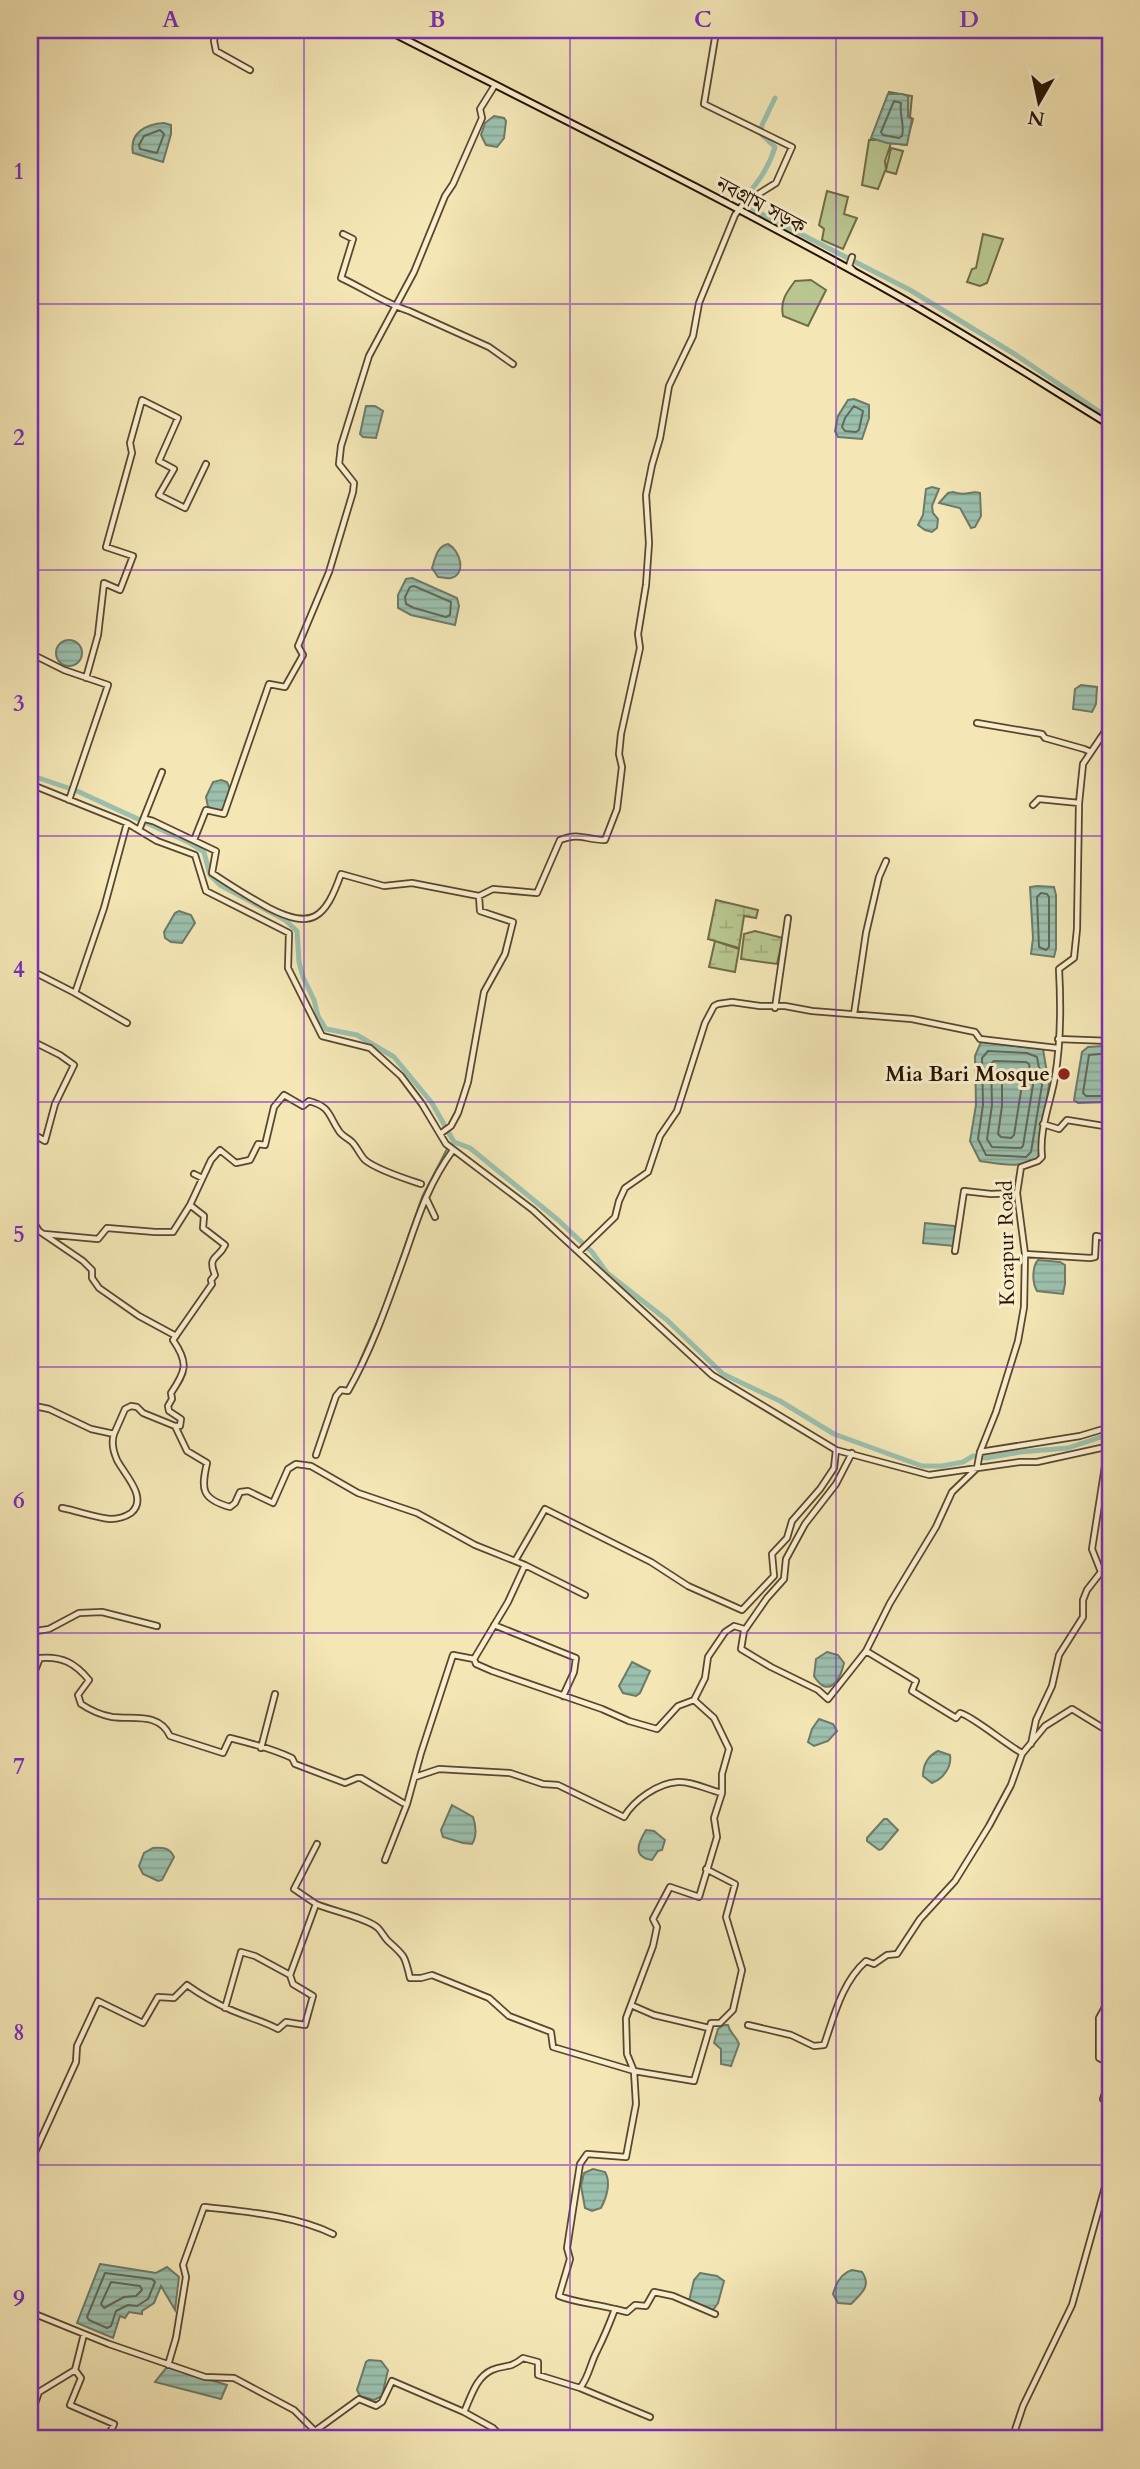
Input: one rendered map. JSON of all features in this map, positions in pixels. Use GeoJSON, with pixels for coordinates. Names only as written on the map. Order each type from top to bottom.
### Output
{"type":"FeatureCollection","features":[{"type":"Feature","properties":{"kind":"main road","name":"নবগ্রাম সড়ক"},"geometry":{"type":"LineString","coordinates":[[387,30],[856,274],[1017,366],[1110,425]]}},
{"type":"Feature","properties":{"kind":"street"},"geometry":{"type":"LineString","coordinates":[[216,30],[216,51],[250,70]]}},
{"type":"Feature","properties":{"kind":"street"},"geometry":{"type":"LineString","coordinates":[[401,37],[404,30]]}},
{"type":"Feature","properties":{"kind":"street"},"geometry":{"type":"LineString","coordinates":[[145,819],[216,851],[212,873],[290,919],[304,920],[321,912],[335,891],[341,874],[384,886],[412,883],[479,896],[493,889],[537,893],[559,840],[576,835],[605,840],[617,809],[622,767],[619,754],[621,734],[640,648],[638,634],[649,543],[645,510],[669,386],[690,344],[696,325],[698,303],[738,211],[744,203],[776,183],[792,147],[704,104],[715,38],[717,32],[722,30]]}},
{"type":"Feature","properties":{"kind":"street"},"geometry":{"type":"LineString","coordinates":[[194,840],[206,810],[224,814],[270,684],[285,687],[303,655],[298,646],[301,634],[329,572],[353,492],[354,483],[339,464],[341,446],[364,368],[414,272],[445,196],[482,118],[480,109],[495,85]]}},
{"type":"Feature","properties":{"kind":"street"},"geometry":{"type":"LineString","coordinates":[[343,233],[353,239],[341,278],[385,299],[395,307],[489,347],[513,364]]}},
{"type":"Feature","properties":{"kind":"street"},"geometry":{"type":"LineString","coordinates":[[852,257],[849,266],[856,274]]}},
{"type":"Feature","properties":{"kind":"street"},"geometry":{"type":"LineString","coordinates":[[86,678],[97,635],[104,583],[120,590],[133,556],[106,547],[132,453],[130,443],[142,400],[178,418],[159,461],[174,469],[159,495],[185,508],[206,464]]}},
{"type":"Feature","properties":{"kind":"street"},"geometry":{"type":"LineString","coordinates":[[30,653],[108,685],[69,800]]}},
{"type":"Feature","properties":{"kind":"street"},"geometry":{"type":"LineString","coordinates":[[977,723],[1042,734],[1045,738],[1091,752]]}},
{"type":"Feature","properties":{"kind":"street","name":"Korapur Road"},"geometry":{"type":"LineString","coordinates":[[977,1468],[1018,1341],[1024,1307],[1025,1254],[1017,1193],[1021,1167],[1042,1157],[1043,1124],[1055,1077],[1061,1009],[1059,969],[1074,958],[1079,803],[1083,764],[1110,724]]}},
{"type":"Feature","properties":{"kind":"street"},"geometry":{"type":"LineString","coordinates":[[140,829],[162,772]]}},
{"type":"Feature","properties":{"kind":"street"},"geometry":{"type":"LineString","coordinates":[[30,784],[127,823],[157,841],[195,855],[206,891],[289,933],[288,968],[322,1036],[370,1048],[401,1076],[453,1150],[581,1250],[712,1375],[836,1450],[929,1475],[1044,1461],[1109,1446],[1093,1549],[1101,1572],[1083,1600],[1083,1618],[1059,1655],[1052,1686],[1036,1720],[1031,1745]]}},
{"type":"Feature","properties":{"kind":"street"},"geometry":{"type":"LineString","coordinates":[[1033,805],[1039,799],[1079,803]]}},
{"type":"Feature","properties":{"kind":"street"},"geometry":{"type":"LineString","coordinates":[[75,993],[104,908],[127,823]]}},
{"type":"Feature","properties":{"kind":"street"},"geometry":{"type":"LineString","coordinates":[[854,1014],[866,933],[879,877],[886,861]]}},
{"type":"Feature","properties":{"kind":"street"},"geometry":{"type":"LineString","coordinates":[[442,1132],[451,1126],[458,1113],[468,1082],[484,992],[505,954],[513,922],[480,911],[479,896]]}},
{"type":"Feature","properties":{"kind":"street"},"geometry":{"type":"LineString","coordinates":[[775,1008],[788,918]]}},
{"type":"Feature","properties":{"kind":"street"},"geometry":{"type":"LineString","coordinates":[[30,970],[127,1023]]}},
{"type":"Feature","properties":{"kind":"street"},"geometry":{"type":"LineString","coordinates":[[581,1250],[615,1217],[625,1188],[648,1172],[660,1136],[675,1116],[693,1065],[696,1046],[714,1006],[732,1002],[912,1019],[975,1032],[980,1040],[1057,1048]]}},
{"type":"Feature","properties":{"kind":"street"},"geometry":{"type":"LineString","coordinates":[[1058,1039],[1110,1041]]}},
{"type":"Feature","properties":{"kind":"street"},"geometry":{"type":"LineString","coordinates":[[30,1040],[74,1065],[55,1104],[45,1141],[30,1132]]}},
{"type":"Feature","properties":{"kind":"street"},"geometry":{"type":"LineString","coordinates":[[44,1234],[98,1239],[107,1228],[173,1232],[219,1150],[236,1163],[250,1160],[258,1144],[265,1145],[274,1107],[284,1095],[303,1106],[309,1101],[319,1104],[328,1110],[340,1134],[351,1141],[366,1160],[391,1174],[404,1176],[421,1184]]}},
{"type":"Feature","properties":{"kind":"street"},"geometry":{"type":"LineString","coordinates":[[1043,1124],[1059,1129],[1067,1120],[1110,1127]]}},
{"type":"Feature","properties":{"kind":"street"},"geometry":{"type":"LineString","coordinates":[[316,1455],[336,1396],[341,1390],[348,1391],[362,1367],[425,1197],[438,1170],[453,1150]]}},
{"type":"Feature","properties":{"kind":"street"},"geometry":{"type":"LineString","coordinates":[[194,1174],[202,1178]]}},
{"type":"Feature","properties":{"kind":"street"},"geometry":{"type":"LineString","coordinates":[[955,1251],[964,1191],[1017,1193]]}},
{"type":"Feature","properties":{"kind":"street"},"geometry":{"type":"LineString","coordinates":[[425,1197],[435,1217]]}},
{"type":"Feature","properties":{"kind":"street"},"geometry":{"type":"LineString","coordinates":[[62,1508],[88,1516],[113,1519],[131,1513],[136,1506],[137,1497],[133,1485],[116,1459],[111,1442],[125,1409],[137,1407],[143,1413],[180,1426],[181,1419],[169,1411],[168,1406],[172,1399],[171,1394],[184,1370],[181,1350],[173,1340],[212,1284],[211,1280],[215,1275],[211,1265],[213,1258],[225,1245],[203,1228],[204,1216],[190,1205]]}},
{"type":"Feature","properties":{"kind":"street"},"geometry":{"type":"LineString","coordinates":[[30,1217],[44,1234],[92,1270],[92,1278],[99,1288],[139,1316],[176,1336]]}},
{"type":"Feature","properties":{"kind":"street"},"geometry":{"type":"LineString","coordinates":[[1025,1254],[1090,1258],[1095,1257],[1096,1236],[1110,1239]]}},
{"type":"Feature","properties":{"kind":"street"},"geometry":{"type":"LineString","coordinates":[[30,1405],[49,1409],[91,1429],[114,1434]]}},
{"type":"Feature","properties":{"kind":"street"},"geometry":{"type":"LineString","coordinates":[[175,1426],[187,1451],[207,1462],[203,1486],[206,1495],[215,1503],[230,1507],[240,1492],[248,1490],[273,1503],[288,1469],[296,1464],[311,1465],[358,1493],[417,1513],[475,1545],[525,1565],[585,1595]]}},
{"type":"Feature","properties":{"kind":"street"},"geometry":{"type":"LineString","coordinates":[[979,1455],[1080,1436],[1110,1427]]}},
{"type":"Feature","properties":{"kind":"street"},"geometry":{"type":"LineString","coordinates":[[514,1562],[545,1508],[652,1562],[688,1586],[742,1611],[774,1576],[772,1554],[787,1538],[792,1521],[834,1468],[836,1450]]}},
{"type":"Feature","properties":{"kind":"street"},"geometry":{"type":"LineString","coordinates":[[852,1453],[836,1485],[805,1524],[786,1559],[783,1580],[744,1631],[741,1649],[818,1690],[828,1699],[866,1651],[890,1603],[936,1527],[952,1492],[977,1468]]}},
{"type":"Feature","properties":{"kind":"street"},"geometry":{"type":"LineString","coordinates":[[474,1659],[525,1565]]}},
{"type":"Feature","properties":{"kind":"street"},"geometry":{"type":"LineString","coordinates":[[30,1632],[49,1629],[79,1613],[102,1612],[157,1626]]}},
{"type":"Feature","properties":{"kind":"street"},"geometry":{"type":"LineString","coordinates":[[494,1625],[576,1658],[574,1672],[564,1696]]}},
{"type":"Feature","properties":{"kind":"street"},"geometry":{"type":"LineString","coordinates":[[385,1860],[407,1804],[453,1655],[474,1659],[477,1664],[492,1671],[657,1729],[678,1706],[694,1700],[705,1678],[708,1657],[725,1632],[734,1626],[744,1631]]}},
{"type":"Feature","properties":{"kind":"street"},"geometry":{"type":"LineString","coordinates":[[866,1651],[916,1681],[912,1691],[956,1718],[960,1713],[967,1714],[997,1738],[1023,1753]]}},
{"type":"Feature","properties":{"kind":"street"},"geometry":{"type":"LineString","coordinates":[[30,1683],[32,1668],[40,1658],[58,1658],[70,1662],[89,1680],[78,1695],[81,1704],[105,1715],[159,1721],[170,1736],[223,1753],[230,1738],[284,1754],[292,1758],[295,1764],[345,1783],[357,1777],[361,1778],[403,1803]]}},
{"type":"Feature","properties":{"kind":"street"},"geometry":{"type":"LineString","coordinates":[[261,1748],[275,1694]]}},
{"type":"Feature","properties":{"kind":"street"},"geometry":{"type":"LineString","coordinates":[[694,1700],[714,1717],[729,1749],[722,1774],[722,1793],[714,1818],[717,1837],[705,1869],[699,1897],[670,1887],[653,1919],[657,1927],[653,1946],[626,2018],[627,2054],[634,2071],[636,2104],[626,2157],[587,2154],[580,2164],[567,2248],[570,2259],[559,2296],[576,2303],[596,2304],[627,2312],[635,2305],[646,2306],[654,2291],[715,2314]]}},
{"type":"Feature","properties":{"kind":"street"},"geometry":{"type":"LineString","coordinates":[[748,2025],[751,2028],[791,2035],[814,2046],[824,2045],[840,1999],[861,1966],[866,1961],[874,1964],[887,1955],[897,1954],[920,1919],[955,1881],[1004,1801],[1023,1753],[1045,1726],[1072,1709],[1103,1728],[1110,1722]]}},
{"type":"Feature","properties":{"kind":"street"},"geometry":{"type":"LineString","coordinates":[[414,1777],[439,1769],[510,1773],[543,1784],[558,1785],[624,1817],[631,1805],[664,1785],[677,1782],[722,1793]]}},
{"type":"Feature","properties":{"kind":"street"},"geometry":{"type":"LineString","coordinates":[[317,1843],[294,1889],[316,1904],[334,1912],[356,1916],[378,1928],[407,1960],[410,1978],[432,1975],[489,1998],[509,2016],[551,2032],[553,2047],[634,2071],[694,2081],[711,2023],[720,2023],[733,2010],[742,1970],[726,1917],[735,1884],[705,1869]]}},
{"type":"Feature","properties":{"kind":"street"},"geometry":{"type":"LineString","coordinates":[[30,2163],[76,2063],[77,2046],[98,2001],[143,2023],[158,1997],[174,1998],[187,1985],[225,2008],[260,2019],[278,2029],[286,2022],[305,2025],[313,1996],[293,1984],[290,1975],[316,1904]]}},
{"type":"Feature","properties":{"kind":"street"},"geometry":{"type":"LineString","coordinates":[[225,2008],[241,1952],[255,1956],[290,1975]]}},
{"type":"Feature","properties":{"kind":"street"},"geometry":{"type":"LineString","coordinates":[[1110,1998],[1099,2018],[1099,2058],[1110,2063]]}},
{"type":"Feature","properties":{"kind":"street"},"geometry":{"type":"LineString","coordinates":[[631,2005],[654,2015],[709,2028]]}},
{"type":"Feature","properties":{"kind":"street"},"geometry":{"type":"LineString","coordinates":[[1110,2078],[1103,2099],[1110,2106]]}},
{"type":"Feature","properties":{"kind":"street"},"geometry":{"type":"LineString","coordinates":[[1012,2439],[1023,2406],[1072,2305],[1110,2169]]}},
{"type":"Feature","properties":{"kind":"street"},"geometry":{"type":"LineString","coordinates":[[168,2365],[176,2338],[186,2277],[183,2264],[204,2207],[274,2217],[316,2226],[333,2234]]}},
{"type":"Feature","properties":{"kind":"street"},"geometry":{"type":"LineString","coordinates":[[580,2388],[587,2380],[615,2309]]}},
{"type":"Feature","properties":{"kind":"street"},"geometry":{"type":"LineString","coordinates":[[30,2312],[205,2377],[234,2378],[294,2410],[315,2431]]}},
{"type":"Feature","properties":{"kind":"street"},"geometry":{"type":"LineString","coordinates":[[30,2418],[39,2392],[75,2370],[84,2334]]}},
{"type":"Feature","properties":{"kind":"street"},"geometry":{"type":"LineString","coordinates":[[464,2412],[477,2383],[492,2370],[512,2367],[523,2358],[538,2362],[538,2375],[580,2388],[650,2417]]}},
{"type":"Feature","properties":{"kind":"street"},"geometry":{"type":"LineString","coordinates":[[75,2370],[81,2378],[70,2405],[114,2424],[108,2437],[101,2433],[98,2439]]}},
{"type":"Feature","properties":{"kind":"street"},"geometry":{"type":"LineString","coordinates":[[314,2439],[315,2431],[359,2399],[376,2406],[382,2402],[392,2381],[464,2412],[493,2428],[503,2439]]}},
{"type":"Feature","properties":{"kind":"green space"},"geometry":{"type":"Polygon","coordinates":[[[889,92],[912,96],[910,117],[913,119],[906,145],[891,143],[885,161],[886,170],[891,148],[903,151],[896,174],[885,171],[878,189],[862,185],[869,140],[876,140],[871,139],[889,92]]]}},
{"type":"Feature","properties":{"kind":"green space"},"geometry":{"type":"Polygon","coordinates":[[[827,191],[848,197],[844,214],[857,218],[843,249],[822,240],[824,229],[819,225],[827,191]]]}},
{"type":"Feature","properties":{"kind":"green space"},"geometry":{"type":"Polygon","coordinates":[[[983,234],[1003,239],[987,283],[980,286],[967,282],[972,269],[976,268],[983,234]]]}},
{"type":"Feature","properties":{"kind":"green space"},"geometry":{"type":"Polygon","coordinates":[[[811,280],[826,290],[808,326],[783,316],[782,306],[786,293],[795,281],[811,280]]]}},
{"type":"Feature","properties":{"kind":"green space"},"geometry":{"type":"Polygon","coordinates":[[[716,900],[758,910],[756,918],[744,916],[739,948],[708,939],[716,900]]]}},
{"type":"Feature","properties":{"kind":"green space"},"geometry":{"type":"Polygon","coordinates":[[[755,931],[783,938],[777,964],[741,959],[744,934],[755,931]]]}},
{"type":"Feature","properties":{"kind":"green space"},"geometry":{"type":"Polygon","coordinates":[[[715,941],[739,949],[735,972],[709,967],[715,941]]]}},
{"type":"Feature","properties":{"kind":"water"},"geometry":{"type":"Polygon","coordinates":[[[888,94],[908,96],[908,117],[912,119],[907,145],[871,138],[888,94]]]}},
{"type":"Feature","properties":{"kind":"water"},"geometry":{"type":"Polygon","coordinates":[[[494,116],[506,121],[504,138],[497,147],[486,145],[481,135],[485,123],[494,116]]]}},
{"type":"Feature","properties":{"kind":"water"},"geometry":{"type":"Polygon","coordinates":[[[151,125],[171,125],[171,134],[163,162],[133,153],[132,146],[140,131],[151,125]]]}},
{"type":"Feature","properties":{"kind":"water"},"geometry":{"type":"Polygon","coordinates":[[[854,399],[869,405],[869,418],[862,439],[838,437],[835,431],[838,416],[848,400],[854,399]]]}},
{"type":"Feature","properties":{"kind":"water"},"geometry":{"type":"Polygon","coordinates":[[[366,406],[375,406],[383,411],[376,438],[363,437],[360,434],[366,406]]]}},
{"type":"Feature","properties":{"kind":"water"},"geometry":{"type":"Polygon","coordinates":[[[926,489],[939,489],[932,506],[938,519],[937,528],[932,532],[918,525],[923,515],[926,489]]]}},
{"type":"Feature","properties":{"kind":"water"},"geometry":{"type":"Polygon","coordinates":[[[948,493],[980,493],[981,516],[975,527],[971,528],[960,508],[939,503],[948,493]]]}},
{"type":"Feature","properties":{"kind":"water"},"geometry":{"type":"Polygon","coordinates":[[[448,544],[458,556],[459,572],[451,578],[438,577],[432,568],[435,557],[444,545],[448,544]]]}},
{"type":"Feature","properties":{"kind":"water"},"geometry":{"type":"Polygon","coordinates":[[[412,578],[457,598],[459,606],[455,625],[411,615],[398,608],[398,595],[406,579],[412,578]]]}},
{"type":"Feature","properties":{"kind":"water"},"geometry":{"type":"Polygon","coordinates":[[[69,640],[78,644],[82,653],[78,662],[69,666],[60,662],[56,653],[60,644],[69,640]]]}},
{"type":"Feature","properties":{"kind":"water"},"geometry":{"type":"Polygon","coordinates":[[[1081,685],[1097,687],[1096,704],[1092,712],[1073,709],[1075,689],[1081,685]]]}},
{"type":"Feature","properties":{"kind":"water"},"geometry":{"type":"Polygon","coordinates":[[[213,782],[227,782],[230,789],[224,809],[219,811],[208,807],[206,797],[213,782]]]}},
{"type":"Feature","properties":{"kind":"water"},"geometry":{"type":"Polygon","coordinates":[[[1030,887],[1054,887],[1056,895],[1054,957],[1031,954],[1033,938],[1030,887]]]}},
{"type":"Feature","properties":{"kind":"water"},"geometry":{"type":"Polygon","coordinates":[[[179,911],[191,915],[195,923],[182,943],[171,942],[165,938],[164,932],[179,911]]]}},
{"type":"Feature","properties":{"kind":"water"},"geometry":{"type":"Polygon","coordinates":[[[981,1042],[1043,1049],[1049,1085],[1038,1158],[1024,1164],[980,1161],[970,1141],[976,1105],[975,1056],[981,1042]]]}},
{"type":"Feature","properties":{"kind":"water"},"geometry":{"type":"Polygon","coordinates":[[[1088,1047],[1110,1047],[1110,1102],[1078,1103],[1074,1100],[1082,1052],[1088,1047]]]}},
{"type":"Feature","properties":{"kind":"water"},"geometry":{"type":"Polygon","coordinates":[[[925,1223],[954,1226],[957,1231],[954,1246],[923,1243],[925,1223]]]}},
{"type":"Feature","properties":{"kind":"water"},"geometry":{"type":"Polygon","coordinates":[[[1038,1260],[1065,1265],[1063,1294],[1037,1291],[1033,1275],[1038,1260]]]}},
{"type":"Feature","properties":{"kind":"water"},"geometry":{"type":"Polygon","coordinates":[[[827,1652],[838,1655],[844,1663],[840,1676],[829,1687],[819,1683],[814,1676],[816,1659],[827,1652]]]}},
{"type":"Feature","properties":{"kind":"water"},"geometry":{"type":"Polygon","coordinates":[[[632,1662],[650,1671],[636,1696],[623,1693],[619,1686],[632,1662]]]}},
{"type":"Feature","properties":{"kind":"water"},"geometry":{"type":"Polygon","coordinates":[[[819,1719],[833,1724],[837,1731],[828,1741],[814,1746],[808,1742],[819,1719]]]}},
{"type":"Feature","properties":{"kind":"water"},"geometry":{"type":"Polygon","coordinates":[[[938,1751],[950,1755],[950,1764],[943,1776],[932,1783],[923,1776],[924,1768],[929,1758],[938,1751]]]}},
{"type":"Feature","properties":{"kind":"water"},"geometry":{"type":"Polygon","coordinates":[[[452,1805],[473,1817],[476,1831],[472,1844],[443,1837],[441,1830],[452,1805]]]}},
{"type":"Feature","properties":{"kind":"water"},"geometry":{"type":"Polygon","coordinates":[[[884,1819],[898,1830],[879,1850],[867,1841],[867,1838],[884,1819]]]}},
{"type":"Feature","properties":{"kind":"water"},"geometry":{"type":"Polygon","coordinates":[[[646,1830],[654,1831],[665,1840],[662,1850],[658,1851],[652,1860],[642,1856],[638,1849],[646,1830]]]}},
{"type":"Feature","properties":{"kind":"water"},"geometry":{"type":"Polygon","coordinates":[[[153,1848],[166,1849],[174,1857],[162,1880],[158,1881],[143,1874],[139,1866],[144,1853],[153,1848]]]}},
{"type":"Feature","properties":{"kind":"water"},"geometry":{"type":"Polygon","coordinates":[[[728,2025],[739,2044],[731,2066],[721,2064],[721,2049],[714,2043],[718,2029],[728,2025]]]}},
{"type":"Feature","properties":{"kind":"water"},"geometry":{"type":"Polygon","coordinates":[[[593,2169],[605,2172],[608,2185],[601,2208],[592,2211],[585,2208],[581,2186],[584,2173],[593,2169]]]}},
{"type":"Feature","properties":{"kind":"water"},"geometry":{"type":"Polygon","coordinates":[[[100,2264],[156,2273],[167,2267],[179,2277],[175,2310],[161,2286],[154,2303],[142,2311],[142,2314],[129,2312],[125,2318],[120,2316],[113,2338],[77,2323],[100,2264]]]}},
{"type":"Feature","properties":{"kind":"water"},"geometry":{"type":"Polygon","coordinates":[[[852,2270],[862,2272],[866,2286],[851,2304],[838,2303],[833,2294],[836,2286],[842,2276],[852,2270]]]}},
{"type":"Feature","properties":{"kind":"water"},"geometry":{"type":"Polygon","coordinates":[[[700,2273],[717,2276],[724,2281],[718,2303],[713,2310],[689,2301],[694,2280],[700,2273]]]}},
{"type":"Feature","properties":{"kind":"water"},"geometry":{"type":"Polygon","coordinates":[[[369,2360],[381,2361],[388,2370],[382,2396],[374,2400],[360,2396],[357,2390],[369,2360]]]}},
{"type":"Feature","properties":{"kind":"water"},"geometry":{"type":"Polygon","coordinates":[[[167,2367],[227,2385],[221,2399],[155,2382],[167,2367]]]}},
{"type":"Feature","properties":{"kind":"waterway"},"geometry":{"type":"LineString","coordinates":[[775,98],[762,125],[761,134],[775,147],[762,175],[742,200],[756,211],[910,290],[1016,355],[1110,419]]}},
{"type":"Feature","properties":{"kind":"waterway"},"geometry":{"type":"LineString","coordinates":[[30,775],[77,791],[188,842],[204,852],[210,875],[220,885],[285,920],[297,931],[303,977],[326,1029],[357,1035],[394,1057],[432,1103],[454,1142],[470,1148],[558,1220],[592,1252],[607,1273],[667,1320],[723,1374],[780,1401],[834,1434],[922,1466],[963,1462],[973,1456],[986,1458],[1068,1448],[1110,1434]]}},
{"type":"Feature","properties":{"kind":"waterway"},"geometry":{"type":"LineString","coordinates":[[383,1308],[422,1197],[447,1149]]}},
{"type":"Feature","properties":{"kind":"waterway"},"geometry":{"type":"LineString","coordinates":[[359,1363],[381,1313]]}},
{"type":"Feature","properties":{"kind":"place","name":"Mia Bari Mosque"},"geometry":{"type":"Point","coordinates":[1064,1074]}}]}
